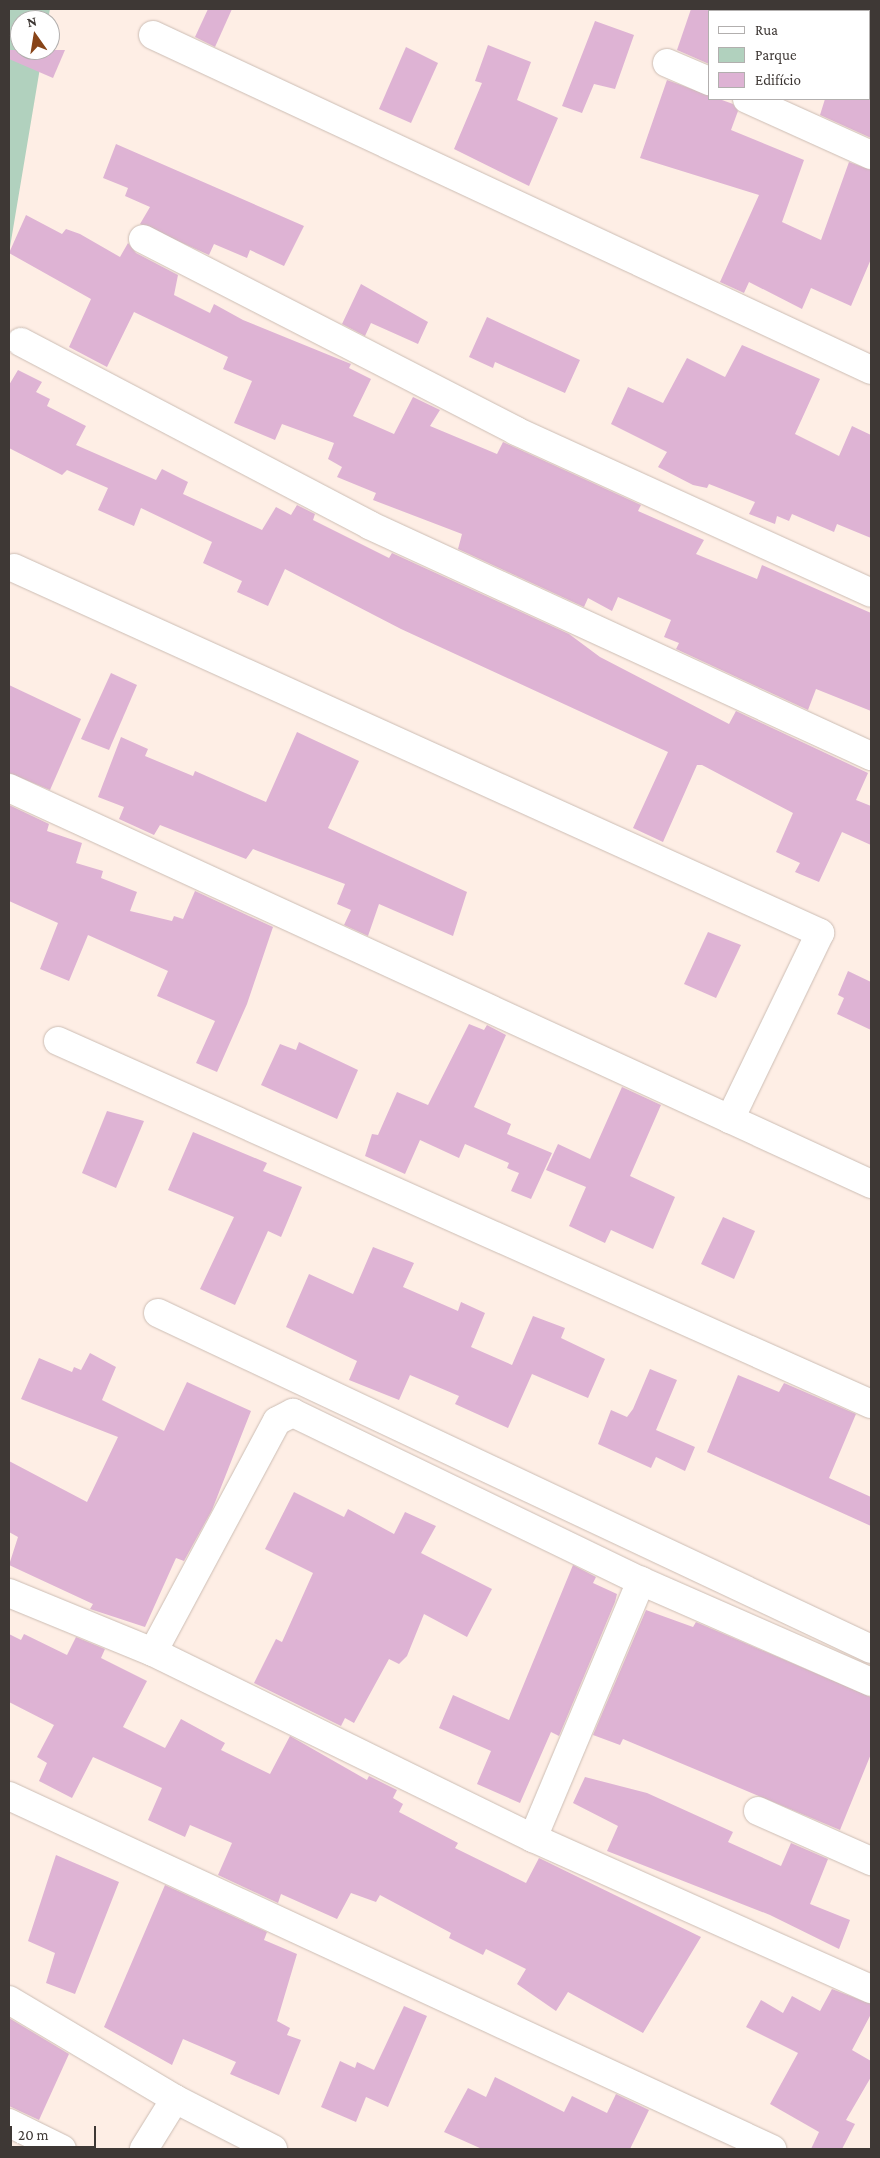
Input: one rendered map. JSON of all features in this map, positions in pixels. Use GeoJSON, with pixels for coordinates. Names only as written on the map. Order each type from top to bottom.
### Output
{"type":"FeatureCollection","features":[{"type":"Feature","properties":{"kind":"street"},"geometry":{"type":"LineString","coordinates":[[153,35],[871,370]]}},
{"type":"Feature","properties":{"kind":"street"},"geometry":{"type":"LineString","coordinates":[[667,63],[708,81]]}},
{"type":"Feature","properties":{"kind":"street"},"geometry":{"type":"LineString","coordinates":[[749,100],[871,154]]}},
{"type":"Feature","properties":{"kind":"street"},"geometry":{"type":"LineString","coordinates":[[143,239],[516,430],[871,593]]}},
{"type":"Feature","properties":{"kind":"street"},"geometry":{"type":"LineString","coordinates":[[21,342],[369,525],[871,756]]}},
{"type":"Feature","properties":{"kind":"street"},"geometry":{"type":"LineString","coordinates":[[14,568],[820,933],[730,1120]]}},
{"type":"Feature","properties":{"kind":"street"},"geometry":{"type":"LineString","coordinates":[[9,788],[871,1184]]}},
{"type":"Feature","properties":{"kind":"street"},"geometry":{"type":"LineString","coordinates":[[58,1041],[871,1404]]}},
{"type":"Feature","properties":{"kind":"street"},"geometry":{"type":"LineString","coordinates":[[158,1313],[871,1649]]}},
{"type":"Feature","properties":{"kind":"street"},"geometry":{"type":"LineString","coordinates":[[153,1652],[277,1421],[293,1413],[641,1582],[871,1682]]}},
{"type":"Feature","properties":{"kind":"street"},"geometry":{"type":"LineString","coordinates":[[533,1838],[641,1582]]}},
{"type":"Feature","properties":{"kind":"street"},"geometry":{"type":"LineString","coordinates":[[9,1593],[153,1652],[533,1838],[871,1989]]}},
{"type":"Feature","properties":{"kind":"street"},"geometry":{"type":"LineString","coordinates":[[9,1796],[772,2149]]}},
{"type":"Feature","properties":{"kind":"street"},"geometry":{"type":"LineString","coordinates":[[758,1811],[871,1861]]}},
{"type":"Feature","properties":{"kind":"street"},"geometry":{"type":"LineString","coordinates":[[9,2000],[175,2099],[273,2149]]}},
{"type":"Feature","properties":{"kind":"street"},"geometry":{"type":"LineString","coordinates":[[144,2149],[175,2099]]}},
{"type":"Feature","properties":{"kind":"street"},"geometry":{"type":"LineString","coordinates":[[9,2123],[62,2149]]}},
{"type":"Feature","properties":{"kind":"green space"},"geometry":{"type":"Polygon","coordinates":[[[9,9],[50,9],[10,10],[10,60],[41,60],[9,253],[9,9]]]}},
{"type":"Feature","properties":{"kind":"building"},"geometry":{"type":"Polygon","coordinates":[[[208,9],[232,9],[215,47],[195,37],[208,9]]]}},
{"type":"Feature","properties":{"kind":"building"},"geometry":{"type":"Polygon","coordinates":[[[691,9],[709,9],[708,64],[677,50],[691,9]]]}},
{"type":"Feature","properties":{"kind":"building"},"geometry":{"type":"Polygon","coordinates":[[[595,21],[634,35],[615,89],[594,84],[582,113],[562,106],[595,21]]]}},
{"type":"Feature","properties":{"kind":"building"},"geometry":{"type":"Polygon","coordinates":[[[488,45],[531,62],[517,100],[558,118],[529,186],[454,149],[482,83],[475,81],[488,45]]]}},
{"type":"Feature","properties":{"kind":"building"},"geometry":{"type":"Polygon","coordinates":[[[406,47],[438,63],[411,123],[379,109],[406,47]]]}},
{"type":"Feature","properties":{"kind":"building"},"geometry":{"type":"Polygon","coordinates":[[[60,50],[65,50],[53,78],[11,60],[60,60],[60,50]]]}},
{"type":"Feature","properties":{"kind":"building"},"geometry":{"type":"Polygon","coordinates":[[[667,80],[708,95],[708,100],[722,100],[733,104],[738,111],[731,130],[804,160],[782,222],[821,240],[849,162],[871,170],[871,259],[851,306],[811,288],[802,309],[749,282],[744,293],[720,282],[759,195],[640,158],[667,80]]]}},
{"type":"Feature","properties":{"kind":"building"},"geometry":{"type":"Polygon","coordinates":[[[871,99],[871,138],[820,115],[825,100],[871,99]]]}},
{"type":"Feature","properties":{"kind":"building"},"geometry":{"type":"Polygon","coordinates":[[[116,144],[304,226],[284,266],[250,250],[247,258],[214,244],[209,255],[140,224],[150,207],[125,196],[128,188],[103,178],[116,144]]]}},
{"type":"Feature","properties":{"kind":"building"},"geometry":{"type":"Polygon","coordinates":[[[26,215],[62,234],[66,229],[80,234],[120,257],[128,243],[136,253],[178,275],[174,295],[210,313],[214,304],[243,320],[351,364],[349,368],[371,379],[353,416],[394,434],[413,397],[440,410],[430,426],[497,454],[503,442],[641,505],[638,511],[704,540],[696,554],[757,579],[762,565],[871,613],[871,711],[816,689],[808,710],[676,649],[679,643],[664,637],[671,620],[618,597],[612,611],[588,598],[584,607],[458,549],[462,534],[373,500],[376,493],[337,477],[342,467],[328,459],[334,443],[282,424],[275,440],[234,423],[252,381],[223,369],[228,357],[134,312],[107,367],[69,347],[91,299],[9,253],[26,215]]]}},
{"type":"Feature","properties":{"kind":"building"},"geometry":{"type":"Polygon","coordinates":[[[361,284],[428,322],[418,344],[371,323],[365,336],[342,324],[361,284]]]}},
{"type":"Feature","properties":{"kind":"building"},"geometry":{"type":"Polygon","coordinates":[[[487,317],[580,360],[565,393],[495,362],[493,368],[469,357],[487,317]]]}},
{"type":"Feature","properties":{"kind":"building"},"geometry":{"type":"Polygon","coordinates":[[[742,345],[820,379],[795,434],[839,456],[852,426],[871,435],[871,538],[837,524],[834,532],[792,514],[789,521],[777,516],[775,524],[749,514],[755,502],[709,484],[707,488],[693,485],[658,467],[667,452],[611,424],[628,387],[663,403],[687,358],[725,377],[742,345]]]}},
{"type":"Feature","properties":{"kind":"building"},"geometry":{"type":"Polygon","coordinates":[[[18,370],[42,382],[36,392],[50,399],[47,406],[86,426],[76,445],[156,480],[162,469],[188,482],[183,494],[262,530],[276,507],[291,515],[297,505],[315,514],[313,520],[389,558],[392,553],[569,634],[600,657],[729,724],[736,711],[868,773],[856,800],[871,806],[871,845],[842,832],[819,882],[795,872],[800,863],[776,852],[793,813],[702,765],[697,765],[663,842],[633,828],[668,752],[401,629],[285,569],[268,606],[237,592],[242,581],[203,563],[212,542],[141,508],[134,526],[98,510],[108,488],[67,470],[62,475],[9,448],[9,385],[18,370]]]}},
{"type":"Feature","properties":{"kind":"building"},"geometry":{"type":"Polygon","coordinates":[[[111,673],[137,685],[109,750],[81,739],[111,673]]]}},
{"type":"Feature","properties":{"kind":"building"},"geometry":{"type":"Polygon","coordinates":[[[9,685],[81,719],[50,790],[9,773],[9,685]]]}},
{"type":"Feature","properties":{"kind":"building"},"geometry":{"type":"Polygon","coordinates":[[[297,732],[359,761],[328,828],[467,892],[453,936],[379,904],[368,936],[344,925],[351,910],[337,904],[345,884],[253,849],[246,859],[160,825],[154,835],[119,819],[124,807],[98,797],[121,737],[148,749],[145,756],[193,776],[195,771],[266,802],[297,732]]]}},
{"type":"Feature","properties":{"kind":"building"},"geometry":{"type":"Polygon","coordinates":[[[9,805],[49,824],[47,831],[82,843],[76,863],[103,871],[101,878],[137,892],[130,911],[172,921],[174,916],[183,919],[195,891],[273,927],[247,1004],[217,1072],[196,1063],[215,1021],[157,996],[168,971],[88,935],[69,981],[40,969],[58,923],[9,901],[9,805]]]}},
{"type":"Feature","properties":{"kind":"building"},"geometry":{"type":"Polygon","coordinates":[[[708,932],[741,945],[716,998],[684,984],[708,932]]]}},
{"type":"Feature","properties":{"kind":"building"},"geometry":{"type":"Polygon","coordinates":[[[848,971],[871,982],[871,1030],[837,1014],[844,998],[838,995],[848,971]]]}},
{"type":"Feature","properties":{"kind":"building"},"geometry":{"type":"Polygon","coordinates":[[[469,1024],[484,1030],[487,1025],[506,1035],[474,1107],[511,1124],[507,1134],[552,1153],[531,1199],[511,1191],[519,1173],[507,1168],[509,1163],[465,1144],[459,1158],[420,1140],[405,1174],[365,1156],[372,1134],[378,1135],[397,1092],[428,1105],[469,1024]]]}},
{"type":"Feature","properties":{"kind":"building"},"geometry":{"type":"Polygon","coordinates":[[[299,1042],[358,1070],[337,1119],[261,1085],[280,1044],[296,1050],[299,1042]]]}},
{"type":"Feature","properties":{"kind":"building"},"geometry":{"type":"Polygon","coordinates":[[[622,1087],[661,1105],[630,1176],[675,1197],[653,1249],[611,1230],[605,1243],[569,1226],[586,1187],[546,1170],[558,1144],[590,1159],[622,1087]]]}},
{"type":"Feature","properties":{"kind":"building"},"geometry":{"type":"Polygon","coordinates":[[[107,1111],[144,1121],[116,1188],[82,1173],[107,1111]]]}},
{"type":"Feature","properties":{"kind":"building"},"geometry":{"type":"Polygon","coordinates":[[[193,1132],[267,1163],[263,1171],[302,1187],[281,1237],[268,1231],[235,1305],[200,1289],[234,1217],[168,1190],[193,1132]]]}},
{"type":"Feature","properties":{"kind":"building"},"geometry":{"type":"Polygon","coordinates":[[[723,1217],[755,1231],[734,1279],[701,1264],[723,1217]]]}},
{"type":"Feature","properties":{"kind":"building"},"geometry":{"type":"Polygon","coordinates":[[[373,1247],[414,1263],[403,1287],[458,1311],[461,1302],[485,1313],[471,1347],[512,1365],[533,1316],[565,1328],[561,1338],[605,1359],[588,1398],[532,1374],[508,1428],[455,1404],[459,1396],[410,1375],[399,1400],[349,1380],[357,1361],[286,1327],[309,1274],[353,1294],[373,1247]]]}},
{"type":"Feature","properties":{"kind":"building"},"geometry":{"type":"Polygon","coordinates":[[[90,1353],[116,1367],[102,1400],[164,1431],[187,1382],[251,1411],[212,1510],[184,1561],[176,1558],[145,1627],[90,1609],[93,1604],[9,1565],[18,1537],[9,1532],[9,1461],[87,1502],[118,1437],[21,1399],[39,1358],[72,1372],[74,1367],[81,1370],[90,1353]]]}},
{"type":"Feature","properties":{"kind":"building"},"geometry":{"type":"Polygon","coordinates":[[[650,1369],[677,1380],[656,1430],[695,1447],[685,1471],[656,1457],[651,1468],[598,1444],[611,1410],[627,1417],[633,1409],[650,1369]]]}},
{"type":"Feature","properties":{"kind":"building"},"geometry":{"type":"Polygon","coordinates":[[[738,1375],[779,1392],[784,1383],[856,1414],[829,1478],[871,1497],[871,1526],[707,1452],[738,1375]]]}},
{"type":"Feature","properties":{"kind":"building"},"geometry":{"type":"Polygon","coordinates":[[[294,1492],[344,1517],[348,1509],[394,1534],[405,1512],[436,1526],[421,1553],[492,1589],[467,1637],[424,1614],[407,1656],[399,1664],[389,1659],[354,1723],[345,1718],[341,1726],[254,1683],[276,1639],[282,1642],[313,1573],[265,1549],[294,1492]]]}},
{"type":"Feature","properties":{"kind":"building"},"geometry":{"type":"Polygon","coordinates":[[[573,1565],[596,1577],[593,1583],[617,1594],[559,1736],[551,1732],[520,1803],[477,1784],[491,1751],[439,1728],[453,1695],[509,1720],[573,1565]]]}},
{"type":"Feature","properties":{"kind":"building"},"geometry":{"type":"Polygon","coordinates":[[[646,1610],[693,1627],[696,1622],[871,1697],[871,1754],[840,1830],[623,1739],[620,1745],[593,1735],[646,1610]]]}},
{"type":"Feature","properties":{"kind":"building"},"geometry":{"type":"Polygon","coordinates":[[[9,1634],[21,1640],[24,1634],[67,1655],[76,1637],[105,1649],[101,1658],[147,1681],[123,1727],[165,1748],[181,1719],[225,1743],[221,1750],[270,1774],[290,1736],[367,1780],[369,1776],[397,1790],[393,1798],[403,1804],[399,1812],[458,1843],[455,1848],[526,1883],[539,1858],[701,1937],[643,2033],[568,1992],[556,2011],[517,1984],[526,1969],[486,1949],[483,1955],[449,1938],[451,1933],[380,1895],[376,1902],[351,1893],[337,1919],[281,1894],[278,1903],[218,1875],[232,1843],[190,1825],[185,1837],[148,1820],[162,1788],[93,1757],[72,1798],[39,1781],[47,1763],[37,1757],[54,1725],[9,1702],[9,1634]]]}},
{"type":"Feature","properties":{"kind":"building"},"geometry":{"type":"Polygon","coordinates":[[[585,1777],[647,1793],[733,1832],[728,1842],[781,1866],[791,1843],[828,1859],[810,1904],[850,1920],[839,1949],[770,1915],[607,1851],[618,1826],[573,1803],[585,1777]]]}},
{"type":"Feature","properties":{"kind":"building"},"geometry":{"type":"Polygon","coordinates":[[[56,1855],[119,1882],[75,1994],[46,1983],[55,1953],[28,1941],[56,1855]]]}},
{"type":"Feature","properties":{"kind":"building"},"geometry":{"type":"Polygon","coordinates":[[[165,1885],[267,1932],[264,1940],[297,1954],[277,2021],[290,2028],[287,2035],[301,2040],[279,2095],[230,2074],[236,2062],[183,2039],[172,2065],[104,2027],[165,1885]]]}},
{"type":"Feature","properties":{"kind":"building"},"geometry":{"type":"Polygon","coordinates":[[[832,1989],[871,2004],[871,2014],[852,2050],[871,2061],[871,2077],[846,2120],[855,2124],[842,2149],[811,2149],[819,2132],[770,2104],[798,2053],[746,2027],[761,2000],[783,2013],[792,1996],[820,2011],[832,1989]]]}},
{"type":"Feature","properties":{"kind":"building"},"geometry":{"type":"Polygon","coordinates":[[[404,2006],[427,2016],[388,2107],[366,2097],[356,2122],[321,2107],[340,2061],[355,2068],[357,2062],[374,2070],[404,2006]]]}},
{"type":"Feature","properties":{"kind":"building"},"geometry":{"type":"Polygon","coordinates":[[[9,2018],[69,2054],[39,2120],[9,2106],[9,2018]]]}},
{"type":"Feature","properties":{"kind":"building"},"geometry":{"type":"Polygon","coordinates":[[[495,2077],[564,2112],[572,2096],[607,2113],[616,2094],[649,2110],[630,2149],[482,2149],[444,2132],[468,2088],[486,2097],[495,2077]]]}}]}
